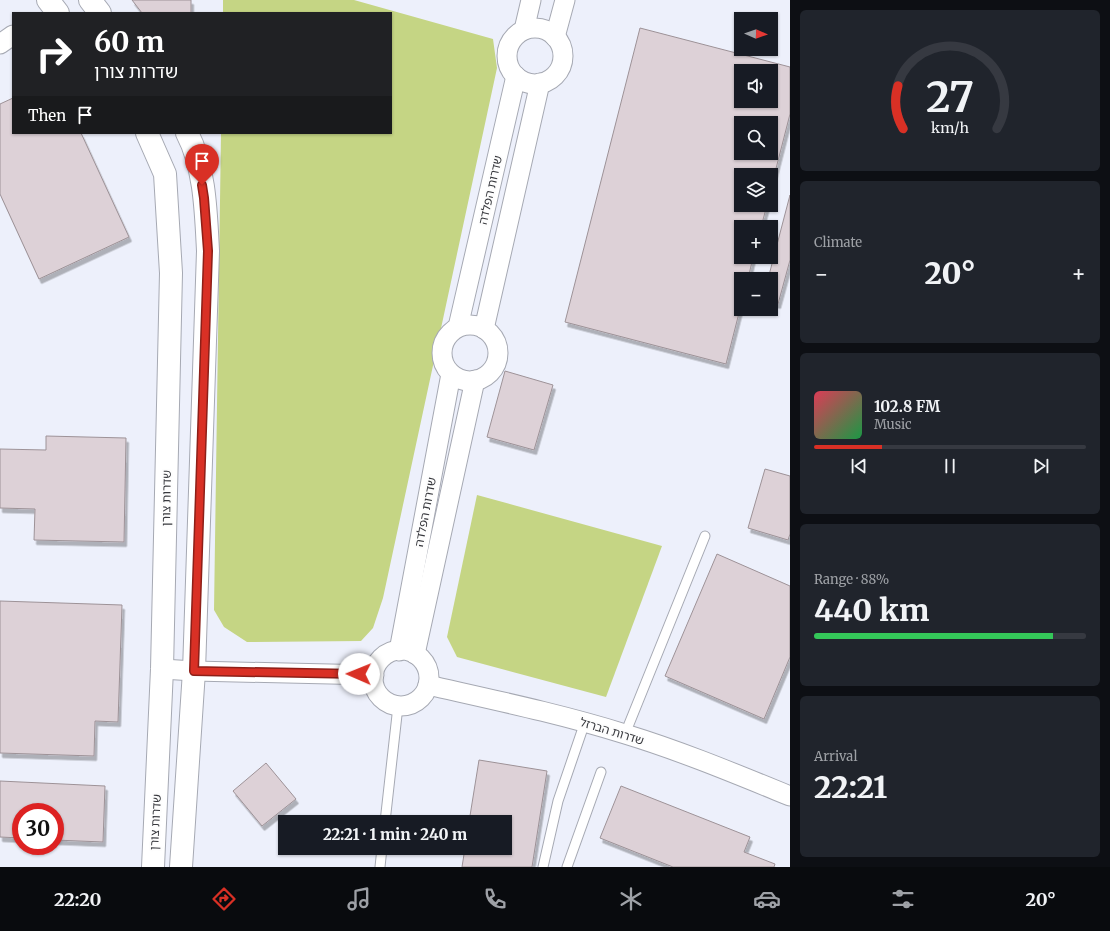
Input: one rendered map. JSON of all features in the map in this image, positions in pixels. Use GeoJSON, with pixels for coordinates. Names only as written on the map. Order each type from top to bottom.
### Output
{"type":"FeatureCollection","features":[{"type":"Feature","properties":{"kind":"street"},"geometry":{"type":"LineString","coordinates":[[90,0],[99,12]]}},
{"type":"Feature","properties":{"kind":"street"},"geometry":{"type":"LineString","coordinates":[[524,30],[531,0]]}},
{"type":"Feature","properties":{"kind":"street"},"geometry":{"type":"LineString","coordinates":[[555,37],[565,0]]}},
{"type":"Feature","properties":{"kind":"street"},"geometry":{"type":"LineString","coordinates":[[541,28],[549,31],[555,37],[560,44],[562,60],[560,68],[554,75],[548,80],[540,83],[523,81],[516,76],[508,61],[507,52],[510,42],[516,35],[524,30],[541,28]]}},
{"type":"Feature","properties":{"kind":"street"},"geometry":{"type":"LineString","coordinates":[[0,44],[12,36]]}},
{"type":"Feature","properties":{"kind":"street","name":"שדרות הפלדה"},"geometry":{"type":"LineString","coordinates":[[458,327],[516,76]]}},
{"type":"Feature","properties":{"kind":"street","name":"שדרות הפלדה"},"geometry":{"type":"LineString","coordinates":[[484,329],[540,83]]}},
{"type":"Feature","properties":{"kind":"street","name":"שדרות צורן"},"geometry":{"type":"LineString","coordinates":[[147,134],[165,174],[171,274],[162,669],[153,867]]}},
{"type":"Feature","properties":{"kind":"street"},"geometry":{"type":"LineString","coordinates":[[181,867],[194,671],[208,251],[204,198],[194,146],[188,134]]}},
{"type":"Feature","properties":{"kind":"street"},"geometry":{"type":"LineString","coordinates":[[468,325],[484,329],[495,341],[497,358],[494,366],[483,378],[475,380],[458,378],[451,374],[445,366],[442,358],[442,349],[445,340],[451,332],[458,327],[468,325]]}},
{"type":"Feature","properties":{"kind":"street","name":"שדרות הפלדה"},"geometry":{"type":"LineString","coordinates":[[407,652],[451,374]]}},
{"type":"Feature","properties":{"kind":"street","name":"שדרות הפלדה"},"geometry":{"type":"LineString","coordinates":[[407,652],[475,380]]}},
{"type":"Feature","properties":{"kind":"street"},"geometry":{"type":"LineString","coordinates":[[407,652],[422,660],[427,667],[429,676],[428,685],[420,699],[406,706],[398,706],[390,704],[382,699],[374,684],[374,675],[382,658],[390,653],[407,652]]}},
{"type":"Feature","properties":{"kind":"street"},"geometry":{"type":"LineString","coordinates":[[162,669],[374,675]]}},
{"type":"Feature","properties":{"kind":"street","name":"שדרות הברזל"},"geometry":{"type":"LineString","coordinates":[[428,685],[558,715],[625,734],[681,753],[790,796]]}},
{"type":"Feature","properties":{"kind":"lane"},"geometry":{"type":"LineString","coordinates":[[625,734],[705,536]]}},
{"type":"Feature","properties":{"kind":"lane"},"geometry":{"type":"LineString","coordinates":[[386,815],[398,706]]}},
{"type":"Feature","properties":{"kind":"lane"},"geometry":{"type":"LineString","coordinates":[[543,867],[558,801],[585,722]]}},
{"type":"Feature","properties":{"kind":"lane"},"geometry":{"type":"LineString","coordinates":[[567,867],[601,772]]}},
{"type":"Feature","properties":{"kind":"lane"},"geometry":{"type":"LineString","coordinates":[[380,867],[381,855]]}},
{"type":"Feature","properties":{"kind":"green space"},"geometry":{"type":"Polygon","coordinates":[[[223,0],[354,0],[493,39],[497,68],[383,598],[373,628],[361,641],[247,642],[224,627],[214,610],[221,134],[392,134],[392,12],[223,12],[223,0]]]}},
{"type":"Feature","properties":{"kind":"green space"},"geometry":{"type":"Polygon","coordinates":[[[477,495],[662,546],[606,697],[457,657],[447,637],[477,495]]]}},
{"type":"Feature","properties":{"kind":"building"},"geometry":{"type":"Polygon","coordinates":[[[132,0],[191,0],[191,12],[141,12],[132,0]]]}},
{"type":"Feature","properties":{"kind":"building"},"geometry":{"type":"Polygon","coordinates":[[[640,28],[734,52],[734,56],[748,56],[790,67],[790,114],[776,168],[734,168],[734,212],[765,212],[763,220],[734,220],[734,264],[751,264],[750,272],[734,272],[734,316],[738,316],[726,364],[565,322],[640,28]]]}},
{"type":"Feature","properties":{"kind":"building"},"geometry":{"type":"Polygon","coordinates":[[[12,98],[12,134],[81,134],[129,237],[39,279],[0,194],[0,104],[12,98]]]}},
{"type":"Feature","properties":{"kind":"building"},"geometry":{"type":"Polygon","coordinates":[[[790,195],[790,260],[778,304],[778,272],[770,272],[772,264],[778,264],[778,241],[790,195]]]}},
{"type":"Feature","properties":{"kind":"building"},"geometry":{"type":"Polygon","coordinates":[[[505,371],[553,385],[534,450],[487,437],[505,371]]]}},
{"type":"Feature","properties":{"kind":"building"},"geometry":{"type":"Polygon","coordinates":[[[46,436],[126,438],[124,542],[34,540],[35,509],[0,508],[0,449],[46,450],[46,436]]]}},
{"type":"Feature","properties":{"kind":"building"},"geometry":{"type":"Polygon","coordinates":[[[765,469],[790,476],[790,534],[788,540],[748,528],[765,469]]]}},
{"type":"Feature","properties":{"kind":"building"},"geometry":{"type":"Polygon","coordinates":[[[717,554],[790,586],[790,657],[764,719],[665,676],[717,554]]]}},
{"type":"Feature","properties":{"kind":"building"},"geometry":{"type":"Polygon","coordinates":[[[0,601],[122,605],[118,722],[95,721],[94,756],[0,753],[0,601]]]}},
{"type":"Feature","properties":{"kind":"building"},"geometry":{"type":"Polygon","coordinates":[[[479,760],[547,771],[532,867],[462,867],[464,855],[512,855],[512,815],[470,815],[479,760]]]}},
{"type":"Feature","properties":{"kind":"building"},"geometry":{"type":"Polygon","coordinates":[[[266,763],[296,799],[262,826],[233,791],[266,763]]]}},
{"type":"Feature","properties":{"kind":"building"},"geometry":{"type":"Polygon","coordinates":[[[0,781],[105,786],[103,842],[64,840],[64,803],[12,803],[12,838],[0,837],[0,781]]]}},
{"type":"Feature","properties":{"kind":"building"},"geometry":{"type":"Polygon","coordinates":[[[621,786],[750,837],[744,852],[775,864],[774,867],[673,867],[600,838],[621,786]]]}},
{"type":"Feature","properties":{"kind":"route"},"geometry":{"type":"LineString","coordinates":[[202,185],[208,251],[194,671],[359,674]]}}]}
